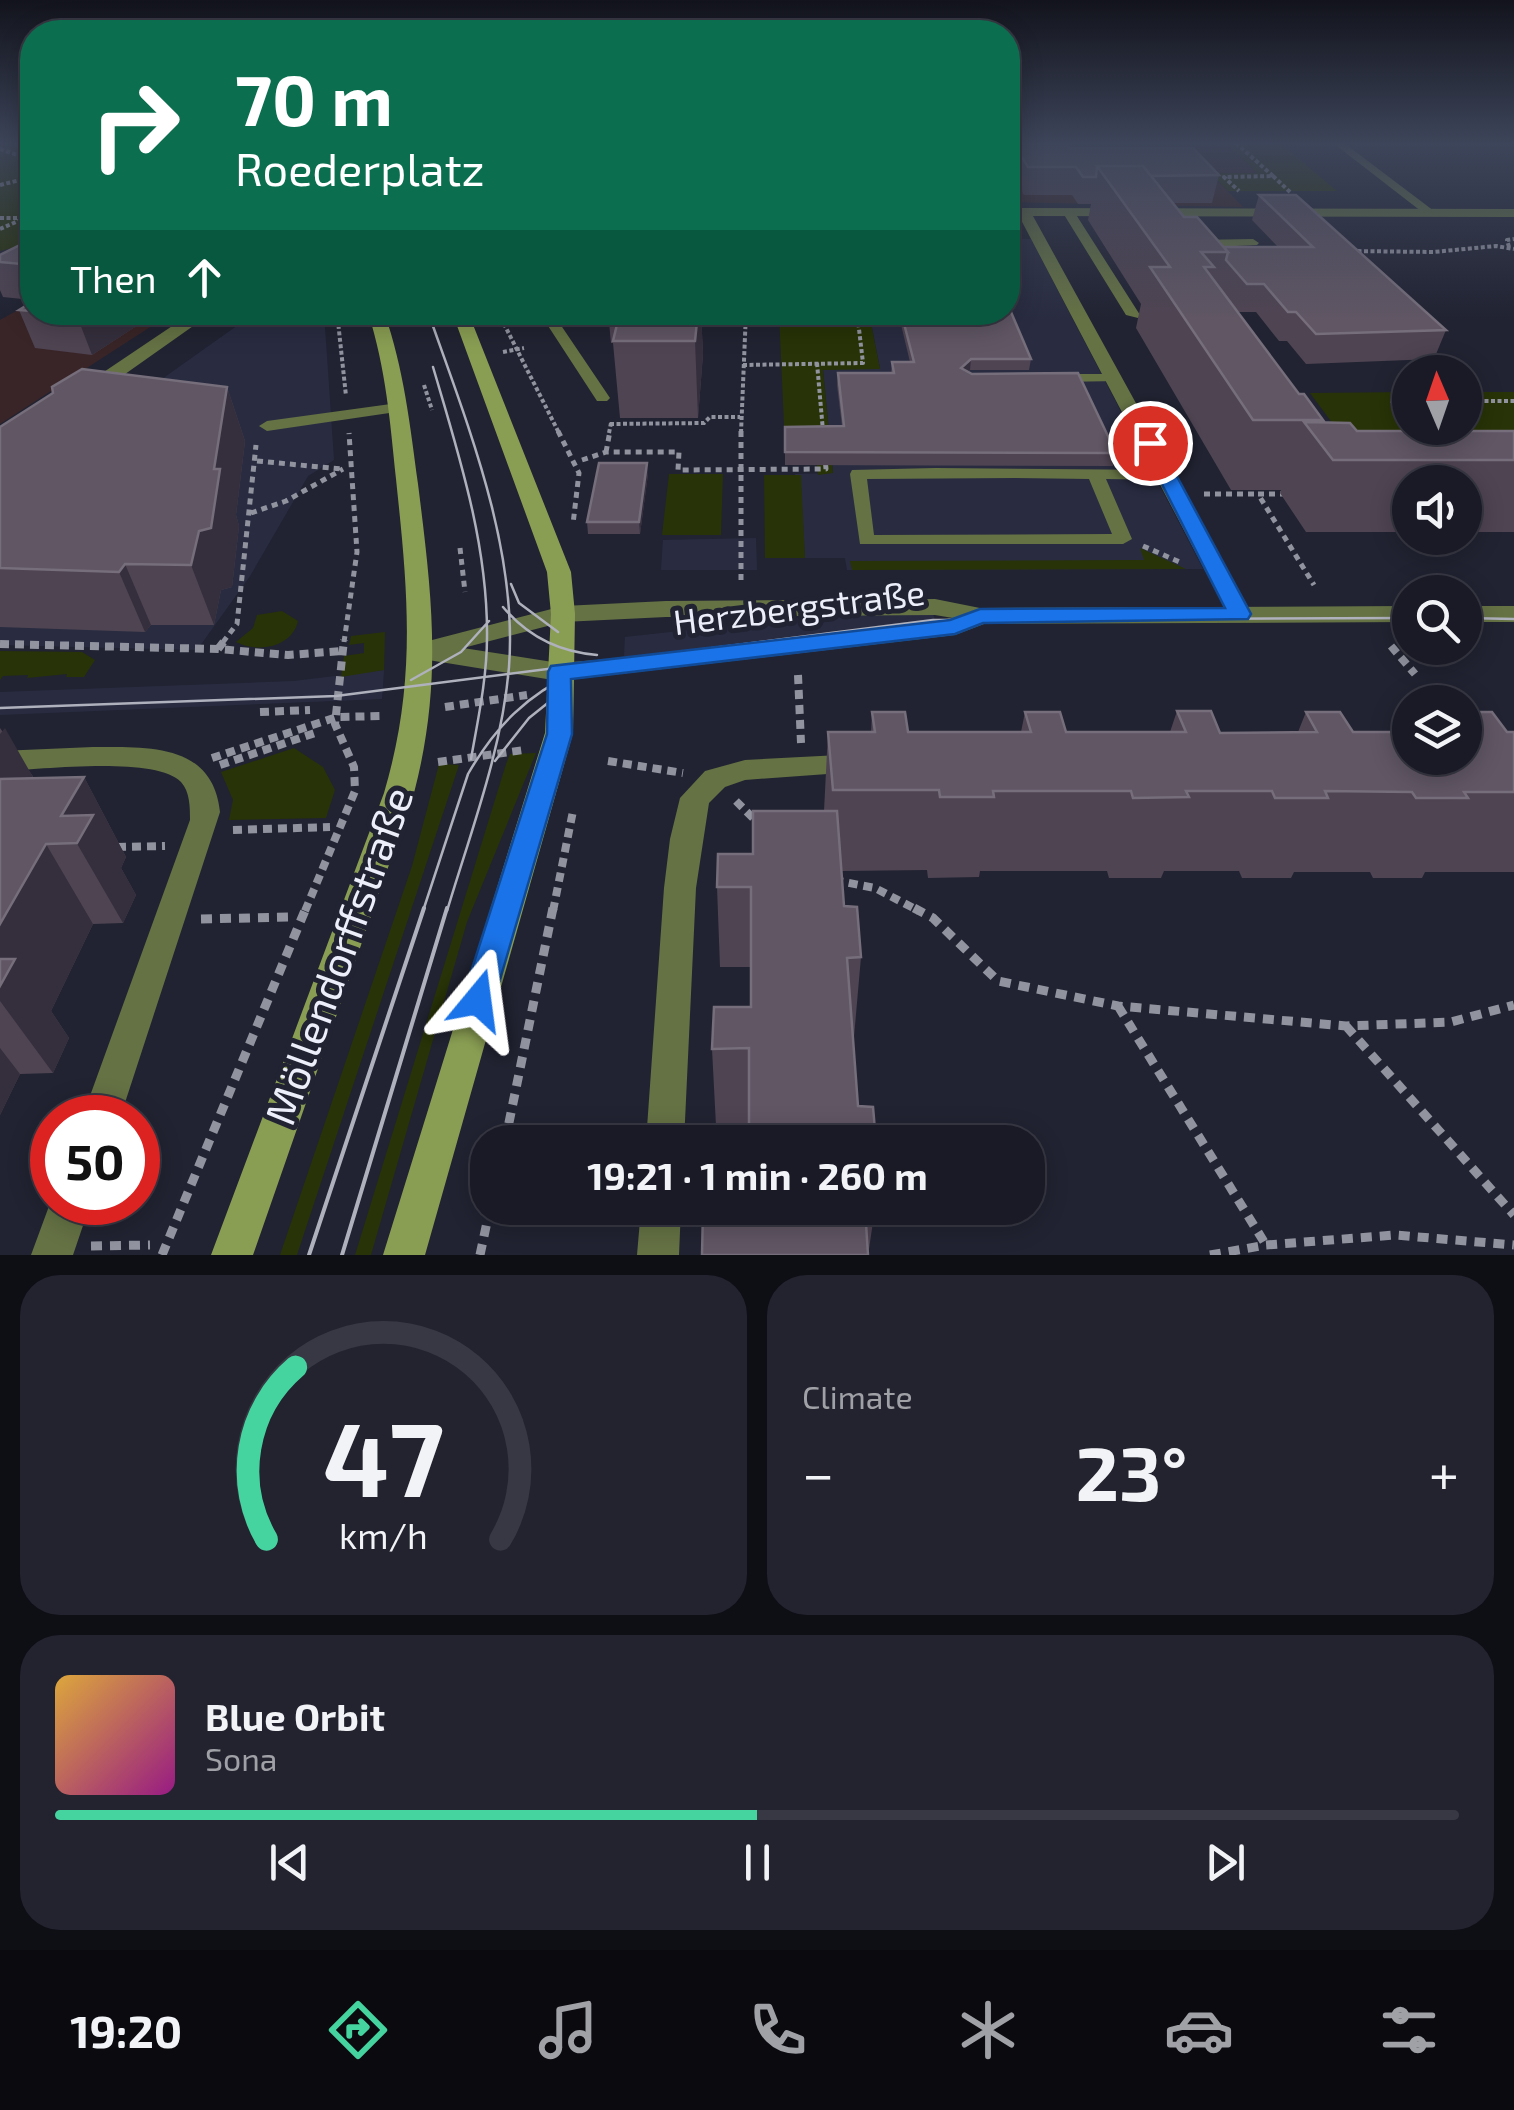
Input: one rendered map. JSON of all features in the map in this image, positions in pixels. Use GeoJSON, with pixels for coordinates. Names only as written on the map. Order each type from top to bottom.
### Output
{"type":"FeatureCollection","features":[{"type":"Feature","properties":{"kind":"main road","name":"Möllendorffstraße"},"geometry":{"type":"LineString","coordinates":[[232,1255],[413,742],[422,651],[420,589],[393,364],[380,325]]}},
{"type":"Feature","properties":{"kind":"main road"},"geometry":{"type":"LineString","coordinates":[[404,1255],[559,734],[563,614],[559,572],[465,325]]}},
{"type":"Feature","properties":{"kind":"street"},"geometry":{"type":"LineString","coordinates":[[1020,212],[1514,213]]}},
{"type":"Feature","properties":{"kind":"street"},"geometry":{"type":"LineString","coordinates":[[1148,213],[1168,237]]}},
{"type":"Feature","properties":{"kind":"street"},"geometry":{"type":"LineString","coordinates":[[1020,219],[1115,378],[1240,614]]}},
{"type":"Feature","properties":{"kind":"street"},"geometry":{"type":"LineString","coordinates":[[71,403],[185,325]]}},
{"type":"Feature","properties":{"kind":"street","name":"Herzbergstraße"},"geometry":{"type":"LineString","coordinates":[[422,651],[563,614],[630,610],[935,607],[980,616],[1392,614]]}},
{"type":"Feature","properties":{"kind":"street"},"geometry":{"type":"LineString","coordinates":[[1482,614],[1514,614]]}},
{"type":"Feature","properties":{"kind":"street","name":"Herzbergstraße"},"geometry":{"type":"LineString","coordinates":[[422,651],[560,672],[955,627],[980,616]]}},
{"type":"Feature","properties":{"kind":"street"},"geometry":{"type":"LineString","coordinates":[[0,761],[130,760],[198,767],[206,820],[109,1095]]}},
{"type":"Feature","properties":{"kind":"street"},"geometry":{"type":"LineString","coordinates":[[665,1125],[680,888],[685,839],[695,798],[714,778],[746,770],[802,764],[895,764]]}},
{"type":"Feature","properties":{"kind":"street"},"geometry":{"type":"LineString","coordinates":[[54,1251],[63,1225]]}},
{"type":"Feature","properties":{"kind":"street"},"geometry":{"type":"LineString","coordinates":[[658,1255],[660,1225]]}},
{"type":"Feature","properties":{"kind":"lane"},"geometry":{"type":"LineString","coordinates":[[1415,202],[1430,213]]}},
{"type":"Feature","properties":{"kind":"lane"},"geometry":{"type":"LineString","coordinates":[[1069,213],[1133,315]]}},
{"type":"Feature","properties":{"kind":"lane"},"geometry":{"type":"LineString","coordinates":[[1168,237],[1253,244]]}},
{"type":"Feature","properties":{"kind":"lane"},"geometry":{"type":"LineString","coordinates":[[554,325],[602,398]]}},
{"type":"Feature","properties":{"kind":"lane"},"geometry":{"type":"LineString","coordinates":[[1042,378],[1115,378]]}},
{"type":"Feature","properties":{"kind":"lane"},"geometry":{"type":"LineString","coordinates":[[262,432],[398,408]]}},
{"type":"Feature","properties":{"kind":"lane"},"geometry":{"type":"LineString","coordinates":[[1095,474],[1123,539],[866,540],[858,474],[1095,474],[1172,485]]}},
{"type":"Feature","properties":{"kind":"path"},"geometry":{"type":"LineString","coordinates":[[1249,202],[1261,213]]}},
{"type":"Feature","properties":{"kind":"path"},"geometry":{"type":"LineString","coordinates":[[1350,251],[1511,248],[1507,240],[1514,240]]}},
{"type":"Feature","properties":{"kind":"path"},"geometry":{"type":"LineString","coordinates":[[162,1255],[355,791],[354,767],[345,752],[337,718],[342,650],[357,552],[338,325]]}},
{"type":"Feature","properties":{"kind":"path"},"geometry":{"type":"LineString","coordinates":[[506,325],[578,473],[573,527]]}},
{"type":"Feature","properties":{"kind":"path"},"geometry":{"type":"LineString","coordinates":[[741,584],[739,469],[745,325]]}},
{"type":"Feature","properties":{"kind":"path"},"geometry":{"type":"LineString","coordinates":[[743,365],[863,363],[859,325]]}},
{"type":"Feature","properties":{"kind":"path"},"geometry":{"type":"LineString","coordinates":[[338,330],[356,328]]}},
{"type":"Feature","properties":{"kind":"path"},"geometry":{"type":"LineString","coordinates":[[503,352],[520,349]]}},
{"type":"Feature","properties":{"kind":"path"},"geometry":{"type":"LineString","coordinates":[[817,364],[823,434]]}},
{"type":"Feature","properties":{"kind":"path"},"geometry":{"type":"LineString","coordinates":[[1482,401],[1514,401]]}},
{"type":"Feature","properties":{"kind":"path"},"geometry":{"type":"LineString","coordinates":[[606,452],[612,416]]}},
{"type":"Feature","properties":{"kind":"path"},"geometry":{"type":"LineString","coordinates":[[610,424],[704,423],[710,418],[740,417]]}},
{"type":"Feature","properties":{"kind":"path"},"geometry":{"type":"LineString","coordinates":[[218,649],[236,624],[262,432]]}},
{"type":"Feature","properties":{"kind":"path"},"geometry":{"type":"LineString","coordinates":[[582,460],[606,452],[678,452],[678,470],[826,469],[824,451]]}},
{"type":"Feature","properties":{"kind":"path"},"geometry":{"type":"LineString","coordinates":[[250,513],[286,501],[343,470],[256,461]]}},
{"type":"Feature","properties":{"kind":"path"},"geometry":{"type":"LineString","coordinates":[[1172,485],[1289,494]]}},
{"type":"Feature","properties":{"kind":"path"},"geometry":{"type":"LineString","coordinates":[[1258,494],[1314,585]]}},
{"type":"Feature","properties":{"kind":"path"},"geometry":{"type":"LineString","coordinates":[[1123,539],[1190,566]]}},
{"type":"Feature","properties":{"kind":"path"},"geometry":{"type":"LineString","coordinates":[[460,548],[465,592]]}},
{"type":"Feature","properties":{"kind":"path"},"geometry":{"type":"LineString","coordinates":[[0,644],[218,649],[288,655],[342,650]]}},
{"type":"Feature","properties":{"kind":"path"},"geometry":{"type":"LineString","coordinates":[[1391,646],[1415,674]]}},
{"type":"Feature","properties":{"kind":"path"},"geometry":{"type":"LineString","coordinates":[[798,675],[802,764]]}},
{"type":"Feature","properties":{"kind":"path"},"geometry":{"type":"LineString","coordinates":[[260,712],[310,710]]}},
{"type":"Feature","properties":{"kind":"path"},"geometry":{"type":"LineString","coordinates":[[198,767],[337,718],[377,717]]}},
{"type":"Feature","properties":{"kind":"path"},"geometry":{"type":"LineString","coordinates":[[198,767],[318,732]]}},
{"type":"Feature","properties":{"kind":"path"},"geometry":{"type":"LineString","coordinates":[[354,767],[461,762],[515,750],[555,748]]}},
{"type":"Feature","properties":{"kind":"path"},"geometry":{"type":"LineString","coordinates":[[608,761],[671,771]]}},
{"type":"Feature","properties":{"kind":"path"},"geometry":{"type":"LineString","coordinates":[[714,778],[767,833]]}},
{"type":"Feature","properties":{"kind":"path"},"geometry":{"type":"LineString","coordinates":[[508,1125],[577,790]]}},
{"type":"Feature","properties":{"kind":"path"},"geometry":{"type":"LineString","coordinates":[[202,831],[330,827]]}},
{"type":"Feature","properties":{"kind":"path"},"geometry":{"type":"LineString","coordinates":[[96,848],[165,846]]}},
{"type":"Feature","properties":{"kind":"path"},"geometry":{"type":"LineString","coordinates":[[824,877],[875,888],[933,918],[998,980],[1118,1006],[1346,1026],[1451,1022],[1514,1005]]}},
{"type":"Feature","properties":{"kind":"path"},"geometry":{"type":"LineString","coordinates":[[170,920],[292,917]]}},
{"type":"Feature","properties":{"kind":"path"},"geometry":{"type":"LineString","coordinates":[[1118,1006],[1266,1245]]}},
{"type":"Feature","properties":{"kind":"path"},"geometry":{"type":"LineString","coordinates":[[1346,1026],[1514,1216]]}},
{"type":"Feature","properties":{"kind":"path"},"geometry":{"type":"LineString","coordinates":[[480,1255],[486,1225]]}},
{"type":"Feature","properties":{"kind":"path"},"geometry":{"type":"LineString","coordinates":[[1210,1255],[1266,1245],[1395,1235],[1514,1245]]}},
{"type":"Feature","properties":{"kind":"path"},"geometry":{"type":"LineString","coordinates":[[54,1251],[150,1245]]}},
{"type":"Feature","properties":{"kind":"shaded area"},"geometry":{"type":"Polygon","coordinates":[[[1020,202],[1020,202],[1238,202],[1243,207],[1020,202]]]}},
{"type":"Feature","properties":{"kind":"shaded area"},"geometry":{"type":"Polygon","coordinates":[[[1020,239],[1031,239],[1203,569],[847,570],[845,558],[805,558],[795,474],[833,473],[823,369],[880,368],[871,325],[1020,325],[1020,239]]]}},
{"type":"Feature","properties":{"kind":"shaded area"},"geometry":{"type":"Polygon","coordinates":[[[20,309],[20,325],[153,325],[0,424],[0,320],[20,309]]]}},
{"type":"Feature","properties":{"kind":"shaded area"},"geometry":{"type":"Polygon","coordinates":[[[238,325],[325,325],[334,460],[308,476],[250,576],[197,650],[0,645],[0,494],[238,325]]]}},
{"type":"Feature","properties":{"kind":"shaded area"},"geometry":{"type":"Polygon","coordinates":[[[756,538],[757,570],[661,570],[663,540],[756,538]]]}},
{"type":"Feature","properties":{"kind":"shaded area"},"geometry":{"type":"Polygon","coordinates":[[[933,614],[936,623],[669,658],[624,656],[625,637],[826,615],[933,614]]]}},
{"type":"Feature","properties":{"kind":"shaded area"},"geometry":{"type":"Polygon","coordinates":[[[384,670],[382,699],[0,715],[0,692],[294,681],[384,670]]]}},
{"type":"Feature","properties":{"kind":"green space"},"geometry":{"type":"Polygon","coordinates":[[[0,202],[20,202],[20,246],[0,251],[0,202]]]}},
{"type":"Feature","properties":{"kind":"green space"},"geometry":{"type":"Polygon","coordinates":[[[780,325],[871,325],[880,369],[823,370],[833,473],[818,475],[815,449],[785,448],[780,325]]]}},
{"type":"Feature","properties":{"kind":"green space"},"geometry":{"type":"Polygon","coordinates":[[[1392,392],[1392,445],[1482,445],[1482,392],[1514,392],[1514,466],[1359,459],[1310,393],[1392,392]]]}},
{"type":"Feature","properties":{"kind":"green space"},"geometry":{"type":"Polygon","coordinates":[[[669,474],[723,474],[721,535],[662,535],[669,474]]]}},
{"type":"Feature","properties":{"kind":"green space"},"geometry":{"type":"Polygon","coordinates":[[[764,475],[801,475],[805,558],[765,558],[764,475]]]}},
{"type":"Feature","properties":{"kind":"green space"},"geometry":{"type":"Polygon","coordinates":[[[1140,548],[1186,569],[852,570],[850,561],[1144,560],[1140,548]]]}},
{"type":"Feature","properties":{"kind":"green space"},"geometry":{"type":"Polygon","coordinates":[[[282,611],[298,621],[289,637],[263,647],[236,642],[253,628],[257,615],[282,611]]]}},
{"type":"Feature","properties":{"kind":"green space"},"geometry":{"type":"Polygon","coordinates":[[[385,632],[384,670],[341,677],[344,656],[364,653],[364,643],[349,645],[351,636],[385,632]]]}},
{"type":"Feature","properties":{"kind":"green space"},"geometry":{"type":"Polygon","coordinates":[[[0,651],[82,652],[95,660],[84,677],[66,677],[67,674],[27,678],[28,675],[3,676],[0,680],[0,651]]]}},
{"type":"Feature","properties":{"kind":"green space"},"geometry":{"type":"Polygon","coordinates":[[[294,748],[323,767],[335,790],[326,818],[229,820],[233,800],[221,772],[294,748]]]}},
{"type":"Feature","properties":{"kind":"green space"},"geometry":{"type":"Polygon","coordinates":[[[536,753],[467,922],[371,1255],[355,1255],[506,764],[510,754],[536,753]]]}},
{"type":"Feature","properties":{"kind":"green space"},"geometry":{"type":"Polygon","coordinates":[[[439,764],[459,765],[297,1255],[280,1255],[412,866],[439,764]]]}},
{"type":"Feature","properties":{"kind":"building"},"geometry":{"type":"Polygon","coordinates":[[[1123,202],[1172,202],[1184,217],[1197,217],[1228,252],[1201,252],[1214,267],[1204,267],[1323,420],[1253,420],[1150,267],[1170,267],[1123,202]]]}},
{"type":"Feature","properties":{"kind":"building"},"geometry":{"type":"Polygon","coordinates":[[[1266,202],[1303,202],[1446,330],[1316,334],[1296,312],[1288,312],[1264,284],[1247,284],[1226,260],[1228,252],[1224,247],[1313,247],[1266,202]]]}},
{"type":"Feature","properties":{"kind":"building"},"geometry":{"type":"Polygon","coordinates":[[[20,245],[20,264],[0,262],[0,255],[20,245]]]}},
{"type":"Feature","properties":{"kind":"building"},"geometry":{"type":"Polygon","coordinates":[[[617,325],[697,325],[695,341],[613,341],[617,325]]]}},
{"type":"Feature","properties":{"kind":"building"},"geometry":{"type":"Polygon","coordinates":[[[904,325],[1017,325],[1031,359],[971,359],[961,368],[972,374],[1078,373],[1116,453],[785,452],[785,427],[844,426],[838,373],[894,373],[892,362],[914,362],[904,325]]]}},
{"type":"Feature","properties":{"kind":"building"},"geometry":{"type":"Polygon","coordinates":[[[82,369],[227,387],[214,469],[220,469],[211,528],[199,531],[191,565],[125,564],[119,572],[0,568],[0,427],[82,369]]]}},
{"type":"Feature","properties":{"kind":"building"},"geometry":{"type":"Polygon","coordinates":[[[1304,422],[1350,423],[1357,431],[1392,431],[1392,445],[1482,445],[1482,431],[1514,431],[1514,460],[1333,460],[1304,422]]]}},
{"type":"Feature","properties":{"kind":"building"},"geometry":{"type":"Polygon","coordinates":[[[599,463],[647,463],[639,522],[587,522],[599,463]]]}},
{"type":"Feature","properties":{"kind":"building"},"geometry":{"type":"Polygon","coordinates":[[[1177,711],[1211,711],[1220,733],[1317,732],[1306,712],[1340,712],[1353,732],[1392,732],[1392,775],[1482,775],[1482,712],[1492,712],[1507,732],[1514,732],[1514,792],[1464,792],[1468,798],[1416,798],[1412,792],[1325,791],[1328,798],[1275,798],[1272,791],[1186,791],[1189,797],[1133,798],[1131,791],[993,791],[994,797],[940,797],[939,790],[833,790],[828,732],[875,732],[872,712],[905,712],[908,732],[1031,732],[1025,712],[1060,712],[1066,732],[1186,732],[1177,711]]]}},
{"type":"Feature","properties":{"kind":"building"},"geometry":{"type":"Polygon","coordinates":[[[84,777],[61,816],[93,815],[77,843],[46,844],[0,924],[0,779],[84,777]]]}},
{"type":"Feature","properties":{"kind":"building"},"geometry":{"type":"Polygon","coordinates":[[[753,811],[837,811],[844,906],[857,907],[861,957],[847,958],[858,1106],[873,1107],[875,1125],[749,1125],[749,1048],[712,1049],[714,1007],[751,1007],[751,887],[717,887],[718,854],[753,854],[753,811]]]}},
{"type":"Feature","properties":{"kind":"building"},"geometry":{"type":"Polygon","coordinates":[[[0,959],[15,959],[0,986],[0,959]]]}},
{"type":"Feature","properties":{"kind":"building"},"geometry":{"type":"Polygon","coordinates":[[[703,1225],[866,1225],[868,1255],[702,1255],[703,1225]]]}},
{"type":"Feature","properties":{"kind":"tram line"},"geometry":{"type":"LineString","coordinates":[[433,325],[486,486],[498,532],[509,613]]}},
{"type":"Feature","properties":{"kind":"tram line"},"geometry":{"type":"LineString","coordinates":[[433,367],[470,500],[483,568],[487,624]]}},
{"type":"Feature","properties":{"kind":"tram line"},"geometry":{"type":"LineString","coordinates":[[511,584],[519,603],[558,632]]}},
{"type":"Feature","properties":{"kind":"tram line"},"geometry":{"type":"LineString","coordinates":[[503,607],[509,613]]}},
{"type":"Feature","properties":{"kind":"tram line"},"geometry":{"type":"LineString","coordinates":[[508,674],[509,613]]}},
{"type":"Feature","properties":{"kind":"tram line"},"geometry":{"type":"LineString","coordinates":[[509,613],[545,641],[597,655]]}},
{"type":"Feature","properties":{"kind":"tram line"},"geometry":{"type":"LineString","coordinates":[[508,674],[933,620],[1392,618]]}},
{"type":"Feature","properties":{"kind":"tram line"},"geometry":{"type":"LineString","coordinates":[[1482,618],[1514,619]]}},
{"type":"Feature","properties":{"kind":"tram line"},"geometry":{"type":"LineString","coordinates":[[411,680],[461,652],[487,624]]}},
{"type":"Feature","properties":{"kind":"tram line"},"geometry":{"type":"LineString","coordinates":[[484,677],[487,624]]}},
{"type":"Feature","properties":{"kind":"tram line"},"geometry":{"type":"LineString","coordinates":[[500,728],[543,691],[577,672]]}},
{"type":"Feature","properties":{"kind":"tram line"},"geometry":{"type":"LineString","coordinates":[[484,677],[508,674]]}},
{"type":"Feature","properties":{"kind":"tram line"},"geometry":{"type":"LineString","coordinates":[[500,728],[508,674]]}},
{"type":"Feature","properties":{"kind":"tram line"},"geometry":{"type":"LineString","coordinates":[[0,708],[336,696],[484,677]]}},
{"type":"Feature","properties":{"kind":"tram line"},"geometry":{"type":"LineString","coordinates":[[471,759],[484,677]]}},
{"type":"Feature","properties":{"kind":"tram line"},"geometry":{"type":"LineString","coordinates":[[495,761],[529,718],[564,690]]}},
{"type":"Feature","properties":{"kind":"tram line"},"geometry":{"type":"LineString","coordinates":[[423,911],[468,774],[500,728]]}},
{"type":"Feature","properties":{"kind":"tram line"},"geometry":{"type":"LineString","coordinates":[[447,911],[500,728]]}},
{"type":"Feature","properties":{"kind":"tram line"},"geometry":{"type":"LineString","coordinates":[[309,1255],[424,908]]}},
{"type":"Feature","properties":{"kind":"tram line"},"geometry":{"type":"LineString","coordinates":[[342,1255],[447,908]]}},
{"type":"Feature","properties":{"kind":"route"},"geometry":{"type":"LineString","coordinates":[[478,1000],[552,764],[559,734],[560,672],[955,627],[980,616],[1240,614],[1150,443]]}}]}
